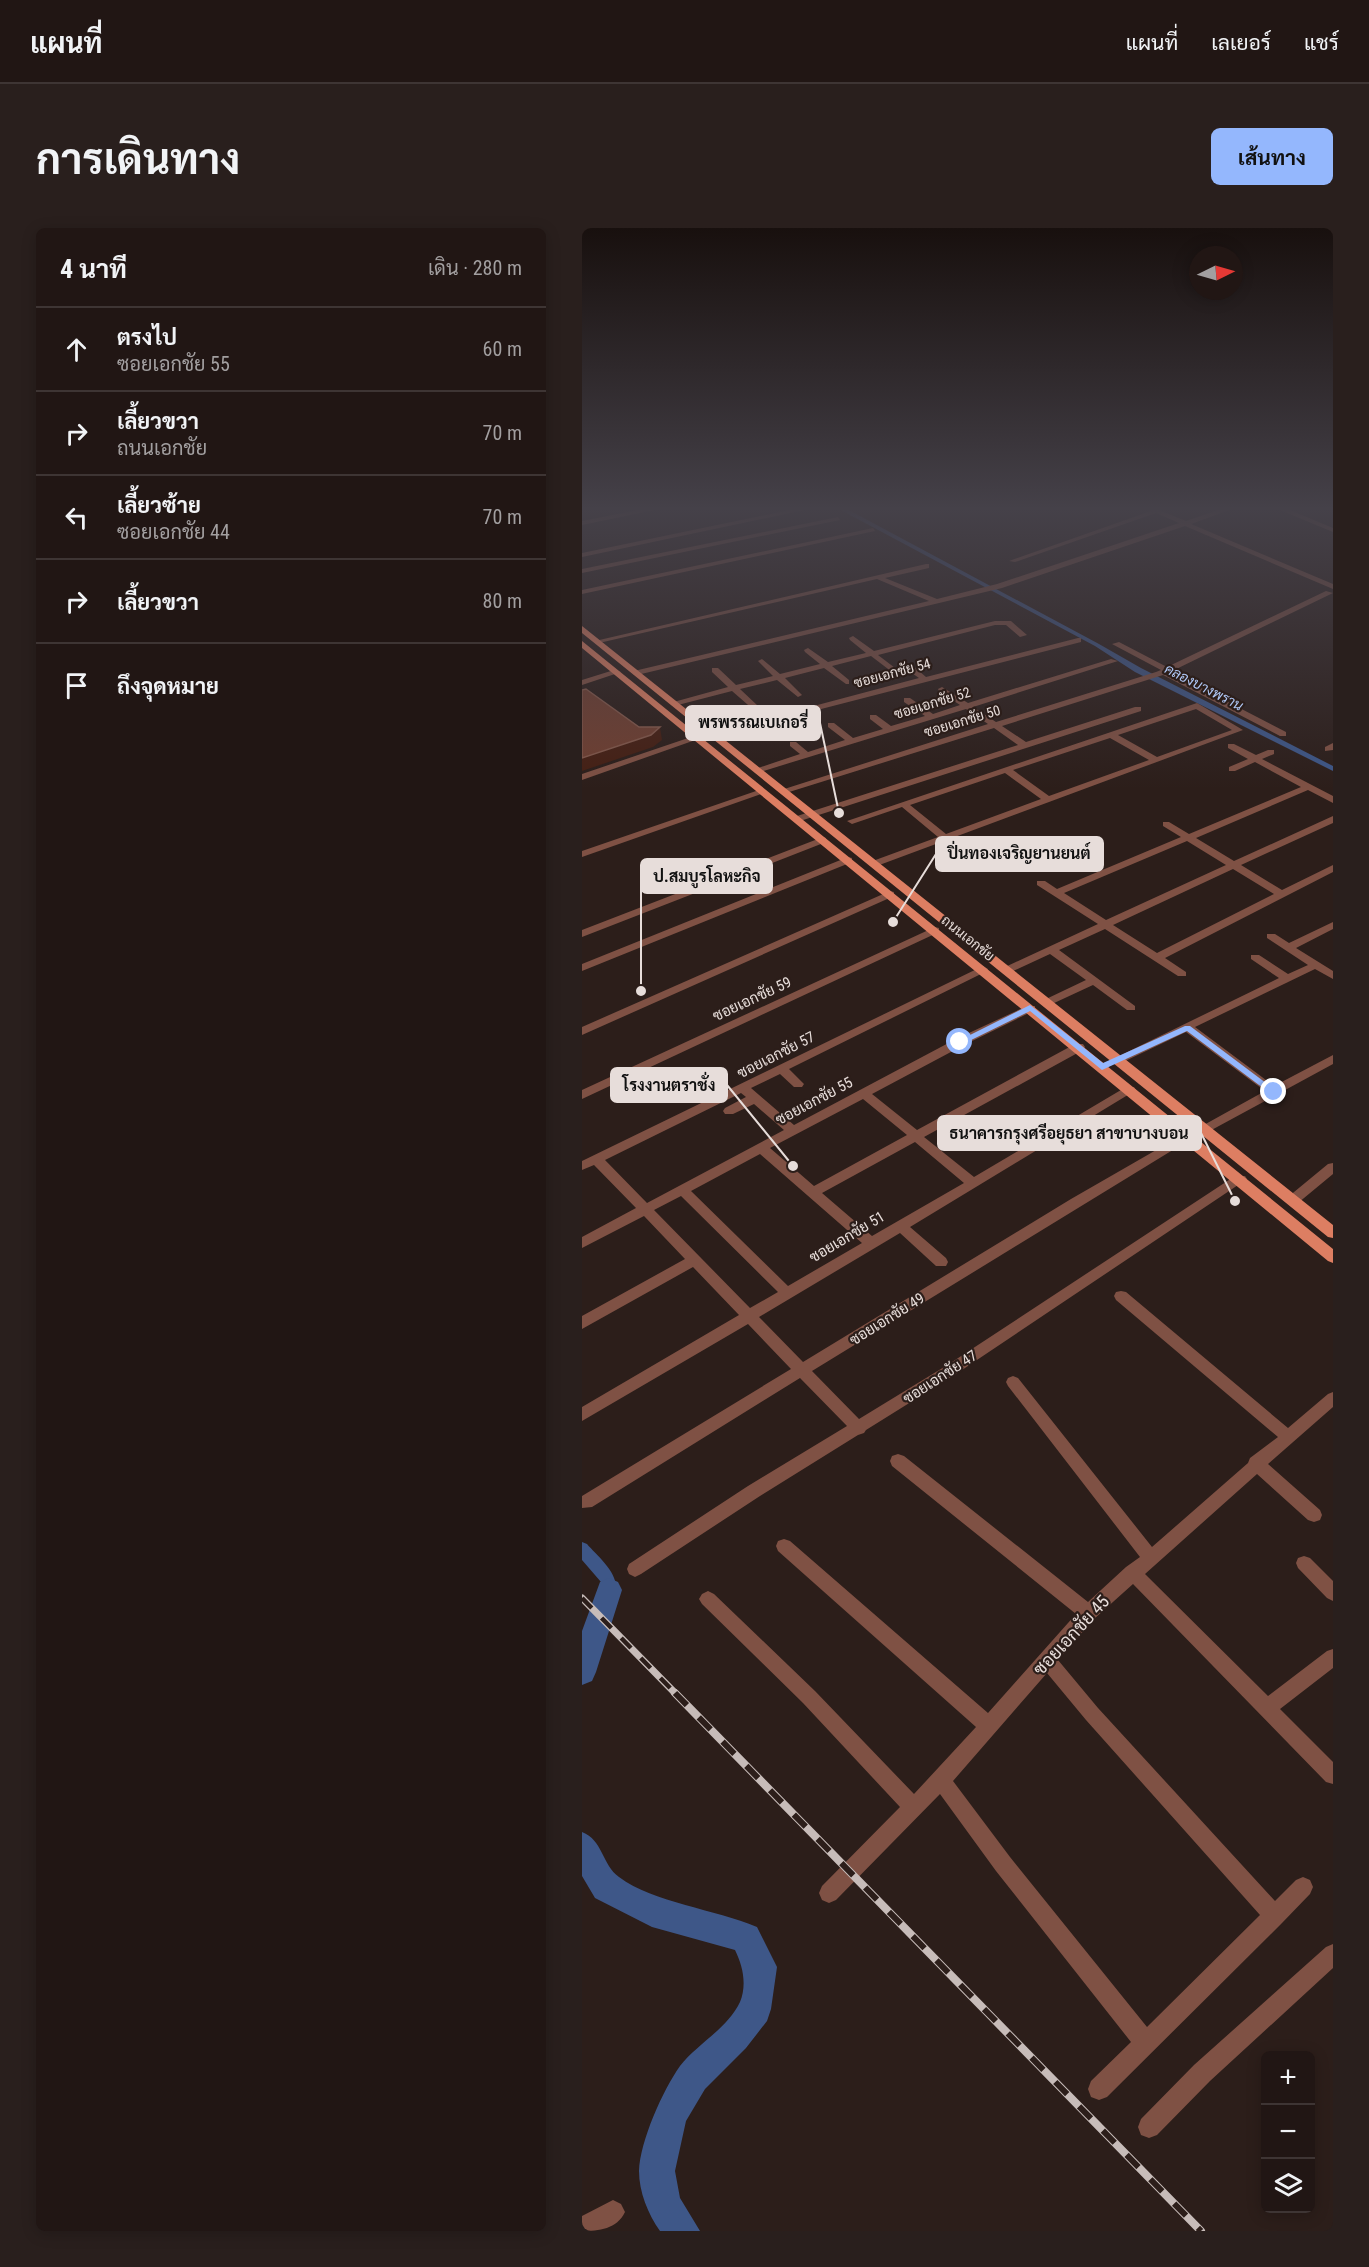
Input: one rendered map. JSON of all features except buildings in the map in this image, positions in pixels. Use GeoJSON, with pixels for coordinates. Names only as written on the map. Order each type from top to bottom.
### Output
{"type":"FeatureCollection","features":[{"type":"Feature","properties":{"kind":"main road","name":"ถนนเอกชัย"},"geometry":{"type":"LineString","coordinates":[[582,629],[588,647],[617,672],[1079,1047],[1333,1257]]}},
{"type":"Feature","properties":{"kind":"main road","name":"ถนนเอกชัย"},"geometry":{"type":"LineString","coordinates":[[588,647],[637,673],[1333,1233]]}},
{"type":"Feature","properties":{"kind":"main road"},"geometry":{"type":"LineString","coordinates":[[1102,1067],[1119,1059]]}},
{"type":"Feature","properties":{"kind":"street"},"geometry":{"type":"LineString","coordinates":[[588,647],[779,601]]}},
{"type":"Feature","properties":{"kind":"street"},"geometry":{"type":"LineString","coordinates":[[637,673],[934,601]]}},
{"type":"Feature","properties":{"kind":"street","name":"ซอยเอกชัย 50"},"geometry":{"type":"LineString","coordinates":[[783,791],[1163,672],[1307,601]]}},
{"type":"Feature","properties":{"kind":"street"},"geometry":{"type":"LineString","coordinates":[[674,703],[1000,622],[1008,623],[1023,635]]}},
{"type":"Feature","properties":{"kind":"street"},"geometry":{"type":"LineString","coordinates":[[853,638],[892,670]]}},
{"type":"Feature","properties":{"kind":"street","name":"ซอยเอกชัย 54"},"geometry":{"type":"LineString","coordinates":[[712,734],[1078,640]]}},
{"type":"Feature","properties":{"kind":"street"},"geometry":{"type":"LineString","coordinates":[[1116,644],[1163,672],[1283,734]]}},
{"type":"Feature","properties":{"kind":"street"},"geometry":{"type":"LineString","coordinates":[[808,650],[846,682]]}},
{"type":"Feature","properties":{"kind":"street"},"geometry":{"type":"LineString","coordinates":[[762,661],[798,695]]}},
{"type":"Feature","properties":{"kind":"street","name":"ซอยเอกชัย 52"},"geometry":{"type":"LineString","coordinates":[[757,770],[1114,661]]}},
{"type":"Feature","properties":{"kind":"street"},"geometry":{"type":"LineString","coordinates":[[909,667],[923,678]]}},
{"type":"Feature","properties":{"kind":"street"},"geometry":{"type":"LineString","coordinates":[[715,670],[755,708]]}},
{"type":"Feature","properties":{"kind":"street"},"geometry":{"type":"LineString","coordinates":[[582,683],[617,672]]}},
{"type":"Feature","properties":{"kind":"street"},"geometry":{"type":"LineString","coordinates":[[942,688],[1024,745]]}},
{"type":"Feature","properties":{"kind":"street"},"geometry":{"type":"LineString","coordinates":[[907,700],[932,717]]}},
{"type":"Feature","properties":{"kind":"street"},"geometry":{"type":"LineString","coordinates":[[852,821],[1197,706],[1239,730],[874,864]]}},
{"type":"Feature","properties":{"kind":"street"},"geometry":{"type":"LineString","coordinates":[[797,819],[1138,709]]}},
{"type":"Feature","properties":{"kind":"street"},"geometry":{"type":"LineString","coordinates":[[873,717],[890,730]]}},
{"type":"Feature","properties":{"kind":"street"},"geometry":{"type":"LineString","coordinates":[[831,725],[853,742]]}},
{"type":"Feature","properties":{"kind":"street"},"geometry":{"type":"LineString","coordinates":[[1111,735],[1155,760]]}},
{"type":"Feature","properties":{"kind":"street"},"geometry":{"type":"LineString","coordinates":[[582,777],[697,738]]}},
{"type":"Feature","properties":{"kind":"street"},"geometry":{"type":"LineString","coordinates":[[792,744],[807,755]]}},
{"type":"Feature","properties":{"kind":"street"},"geometry":{"type":"LineString","coordinates":[[1231,746],[1333,800]]}},
{"type":"Feature","properties":{"kind":"street"},"geometry":{"type":"LineString","coordinates":[[1232,769],[1271,752]]}},
{"type":"Feature","properties":{"kind":"street"},"geometry":{"type":"LineString","coordinates":[[1007,770],[1048,800]]}},
{"type":"Feature","properties":{"kind":"street"},"geometry":{"type":"LineString","coordinates":[[1056,893],[1308,787]]}},
{"type":"Feature","properties":{"kind":"street"},"geometry":{"type":"LineString","coordinates":[[582,854],[762,792]]}},
{"type":"Feature","properties":{"kind":"street"},"geometry":{"type":"LineString","coordinates":[[904,804],[944,837]]}},
{"type":"Feature","properties":{"kind":"street"},"geometry":{"type":"LineString","coordinates":[[1007,970],[1333,819]]}},
{"type":"Feature","properties":{"kind":"street"},"geometry":{"type":"LineString","coordinates":[[1166,824],[1281,894]]}},
{"type":"Feature","properties":{"kind":"street"},"geometry":{"type":"LineString","coordinates":[[582,934],[823,840]]}},
{"type":"Feature","properties":{"kind":"street"},"geometry":{"type":"LineString","coordinates":[[582,968],[848,860]]}},
{"type":"Feature","properties":{"kind":"street"},"geometry":{"type":"LineString","coordinates":[[1156,958],[1333,868]]}},
{"type":"Feature","properties":{"kind":"street"},"geometry":{"type":"LineString","coordinates":[[1041,884],[1182,974]]}},
{"type":"Feature","properties":{"kind":"street"},"geometry":{"type":"LineString","coordinates":[[582,1031],[890,894]]}},
{"type":"Feature","properties":{"kind":"street"},"geometry":{"type":"LineString","coordinates":[[1289,947],[1333,924]]}},
{"type":"Feature","properties":{"kind":"street","name":"ซอยเอกชัย 59"},"geometry":{"type":"LineString","coordinates":[[582,1095],[935,930]]}},
{"type":"Feature","properties":{"kind":"street"},"geometry":{"type":"LineString","coordinates":[[1271,936],[1333,976]]}},
{"type":"Feature","properties":{"kind":"street"},"geometry":{"type":"LineString","coordinates":[[1052,950],[1131,1008]]}},
{"type":"Feature","properties":{"kind":"street"},"geometry":{"type":"LineString","coordinates":[[1255,957],[1288,979]]}},
{"type":"Feature","properties":{"kind":"street"},"geometry":{"type":"LineString","coordinates":[[1119,1059],[1316,965]]}},
{"type":"Feature","properties":{"kind":"street","name":"ซอยเอกชัย 57"},"geometry":{"type":"LineString","coordinates":[[582,1166],[744,1089],[983,969]]}},
{"type":"Feature","properties":{"kind":"street"},"geometry":{"type":"LineString","coordinates":[[1048,1002],[1093,981]]}},
{"type":"Feature","properties":{"kind":"street","name":"ซอยเอกชัย 55"},"geometry":{"type":"LineString","coordinates":[[582,1243],[1030,1008]]}},
{"type":"Feature","properties":{"kind":"street"},"geometry":{"type":"LineString","coordinates":[[1188,1028],[1274,1092]]}},
{"type":"Feature","properties":{"kind":"street"},"geometry":{"type":"LineString","coordinates":[[813,1192],[1079,1047]]}},
{"type":"Feature","properties":{"kind":"street"},"geometry":{"type":"LineString","coordinates":[[1206,1129],[1333,1059]]}},
{"type":"Feature","properties":{"kind":"street"},"geometry":{"type":"LineString","coordinates":[[782,1069],[798,1084]]}},
{"type":"Feature","properties":{"kind":"street"},"geometry":{"type":"LineString","coordinates":[[744,1089],[794,1131]]}},
{"type":"Feature","properties":{"kind":"street","name":"ซอยเอกชัย 51"},"geometry":{"type":"LineString","coordinates":[[582,1415],[870,1242],[1130,1090]]}},
{"type":"Feature","properties":{"kind":"street"},"geometry":{"type":"LineString","coordinates":[[864,1094],[973,1183]]}},
{"type":"Feature","properties":{"kind":"street"},"geometry":{"type":"LineString","coordinates":[[729,1111],[755,1098]]}},
{"type":"Feature","properties":{"kind":"street","name":"ซอยเอกชัย 49"},"geometry":{"type":"LineString","coordinates":[[585,1502],[804,1371],[1066,1208],[1188,1137]]}},
{"type":"Feature","properties":{"kind":"street"},"geometry":{"type":"LineString","coordinates":[[762,1148],[870,1242]]}},
{"type":"Feature","properties":{"kind":"street"},"geometry":{"type":"LineString","coordinates":[[596,1159],[859,1429]]}},
{"type":"Feature","properties":{"kind":"street"},"geometry":{"type":"LineString","coordinates":[[1293,1200],[1333,1167]]}},
{"type":"Feature","properties":{"kind":"street","name":"ซอยเอกชัย 47"},"geometry":{"type":"LineString","coordinates":[[635,1569],[754,1491],[859,1429],[1240,1179]]}},
{"type":"Feature","properties":{"kind":"street"},"geometry":{"type":"LineString","coordinates":[[683,1190],[786,1292]]}},
{"type":"Feature","properties":{"kind":"street"},"geometry":{"type":"LineString","coordinates":[[900,1225],[940,1262]]}},
{"type":"Feature","properties":{"kind":"street"},"geometry":{"type":"LineString","coordinates":[[582,1323],[693,1261]]}},
{"type":"Feature","properties":{"kind":"street"},"geometry":{"type":"LineString","coordinates":[[1121,1296],[1287,1437]]}},
{"type":"Feature","properties":{"kind":"street"},"geometry":{"type":"LineString","coordinates":[[1013,1382],[1150,1557]]}},
{"type":"Feature","properties":{"kind":"street","name":"ซอยเอกชัย 45"},"geometry":{"type":"LineString","coordinates":[[830,1893],[873,1852],[941,1780],[1088,1613],[1256,1463],[1333,1398]]}},
{"type":"Feature","properties":{"kind":"street"},"geometry":{"type":"LineString","coordinates":[[898,1461],[1088,1613]]}},
{"type":"Feature","properties":{"kind":"street"},"geometry":{"type":"LineString","coordinates":[[1256,1463],[1314,1515]]}},
{"type":"Feature","properties":{"kind":"street"},"geometry":{"type":"LineString","coordinates":[[784,1545],[989,1726]]}},
{"type":"Feature","properties":{"kind":"street"},"geometry":{"type":"LineString","coordinates":[[1304,1563],[1333,1593]]}},
{"type":"Feature","properties":{"kind":"street"},"geometry":{"type":"LineString","coordinates":[[1132,1572],[1333,1775]]}},
{"type":"Feature","properties":{"kind":"street"},"geometry":{"type":"LineString","coordinates":[[708,1599],[809,1697],[914,1808]]}},
{"type":"Feature","properties":{"kind":"street"},"geometry":{"type":"LineString","coordinates":[[1267,1708],[1333,1657]]}},
{"type":"Feature","properties":{"kind":"street"},"geometry":{"type":"LineString","coordinates":[[1047,1660],[1092,1714],[1275,1916]]}},
{"type":"Feature","properties":{"kind":"street"},"geometry":{"type":"LineString","coordinates":[[941,1780],[1004,1864],[1146,2043]]}},
{"type":"Feature","properties":{"kind":"street"},"geometry":{"type":"LineString","coordinates":[[1099,2089],[1304,1887]]}},
{"type":"Feature","properties":{"kind":"street"},"geometry":{"type":"LineString","coordinates":[[1149,2127],[1202,2073],[1333,1954]]}},
{"type":"Feature","properties":{"kind":"street"},"geometry":{"type":"LineString","coordinates":[[582,2229],[613,2212]]}},
{"type":"Feature","properties":{"kind":"waterway","name":"คลองบางพราน"},"geometry":{"type":"LineString","coordinates":[[1015,601],[1097,645],[1138,670],[1333,769]]}},
{"type":"Feature","properties":{"kind":"waterway"},"geometry":{"type":"LineString","coordinates":[[582,1549],[608,1580],[609,1590]]}},
{"type":"Feature","properties":{"kind":"waterway"},"geometry":{"type":"LineString","coordinates":[[582,1672],[609,1590]]}},
{"type":"Feature","properties":{"kind":"waterway"},"geometry":{"type":"LineString","coordinates":[[582,1847],[606,1887],[652,1911],[705,1924],[746,1938],[761,1967],[755,2009],[734,2036],[693,2077],[670,2115],[657,2171],[664,2206],[682,2231]]}},
{"type":"Feature","properties":{"kind":"railway"},"geometry":{"type":"LineString","coordinates":[[582,1598],[677,1695]]}},
{"type":"Feature","properties":{"kind":"railway"},"geometry":{"type":"LineString","coordinates":[[675,1693],[1201,2231]]}},
{"type":"Feature","properties":{"kind":"place","name":"พรพรรณเบเกอรี่"},"geometry":{"type":"Point","coordinates":[839,813]}},
{"type":"Feature","properties":{"kind":"place","name":"ปิ่นทองเจริญยานยนต์"},"geometry":{"type":"Point","coordinates":[893,922]}},
{"type":"Feature","properties":{"kind":"place","name":"ป.สมบูรโลหะกิจ"},"geometry":{"type":"Point","coordinates":[641,991]}},
{"type":"Feature","properties":{"kind":"place","name":"โรงงานตราชั่ง"},"geometry":{"type":"Point","coordinates":[793,1166]}},
{"type":"Feature","properties":{"kind":"place","name":"ธนาคารกรุงศรีอยุธยา สาขาบางบอน"},"geometry":{"type":"Point","coordinates":[1235,1201]}},
{"type":"Feature","properties":{"kind":"route"},"geometry":{"type":"LineString","coordinates":[[960,1042],[1030,1008],[1102,1067],[1188,1028],[1274,1092]]}}]}
